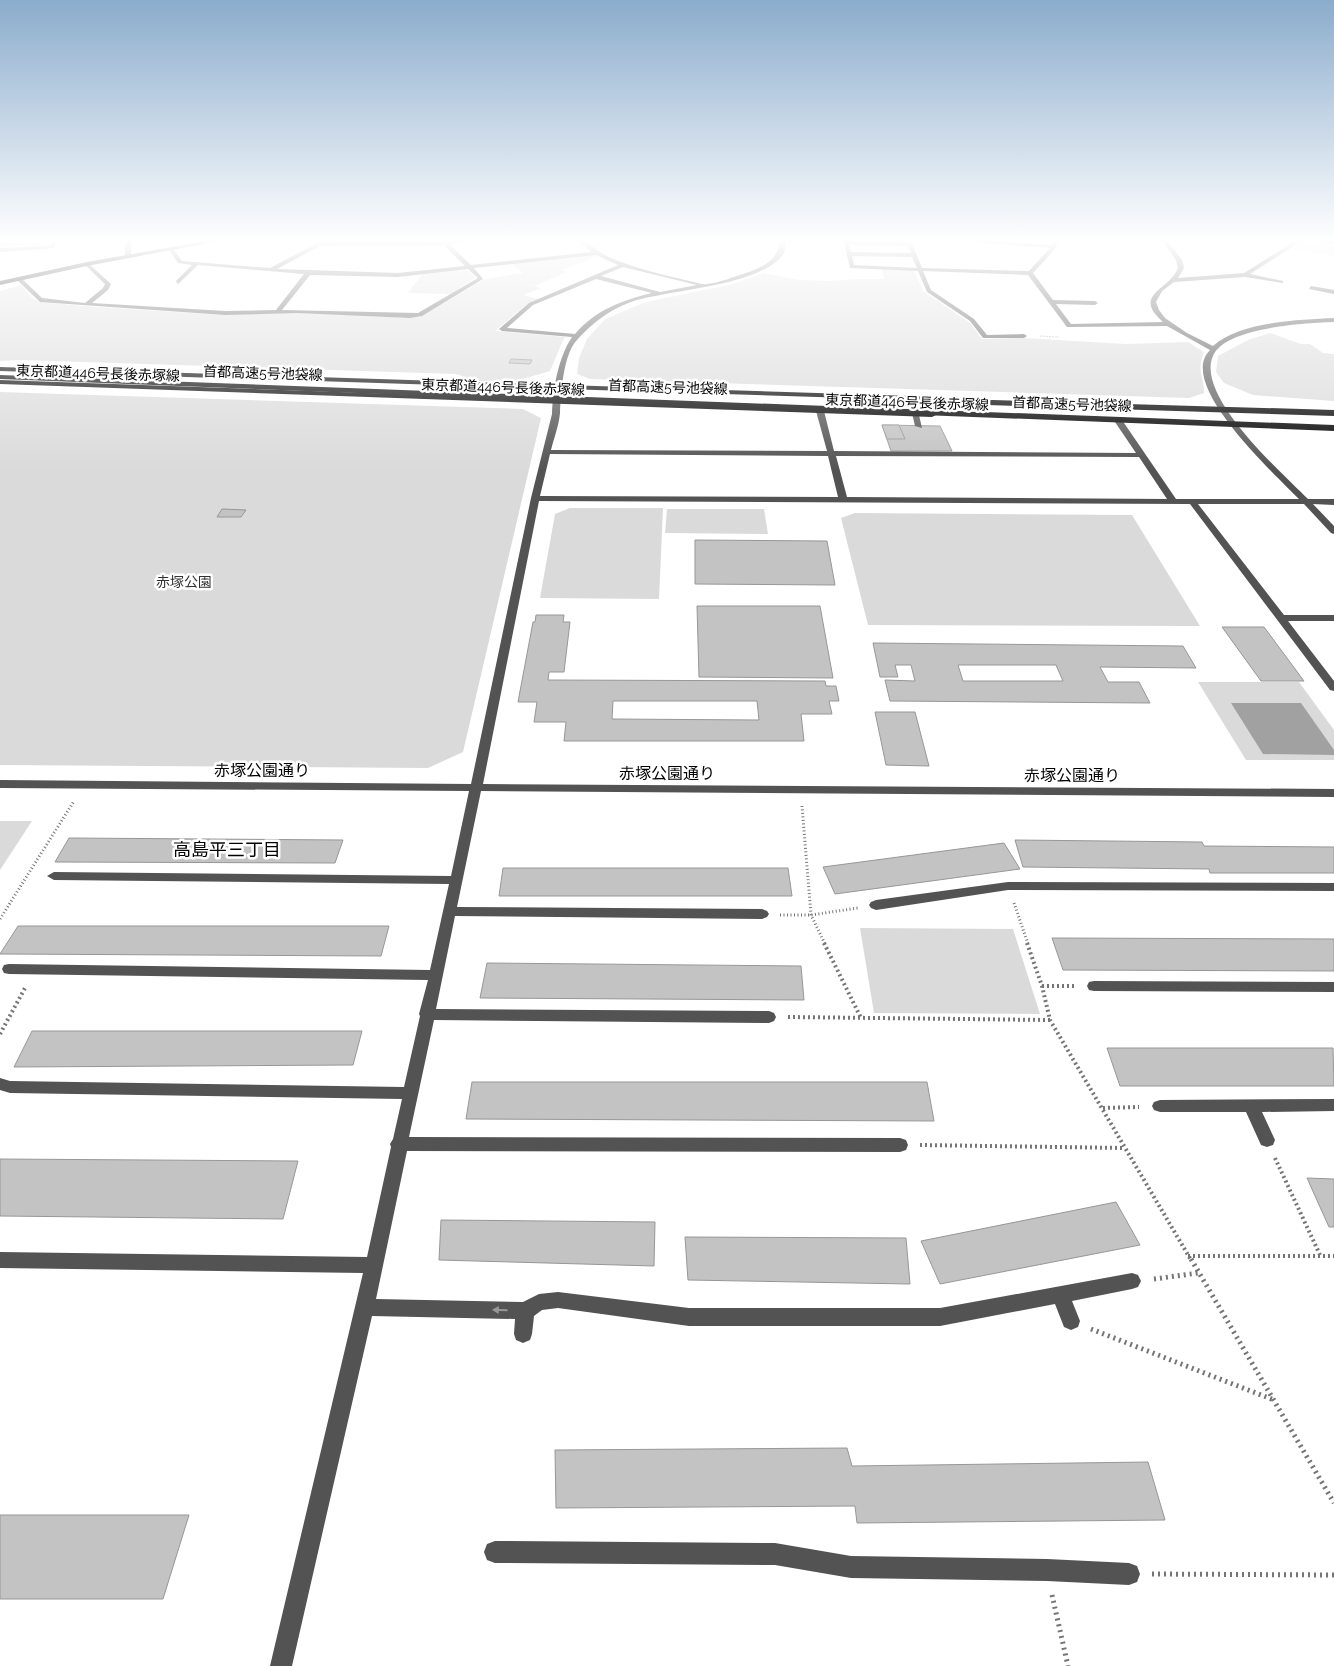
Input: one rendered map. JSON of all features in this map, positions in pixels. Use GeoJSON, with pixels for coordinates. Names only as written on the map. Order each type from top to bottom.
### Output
{"type":"FeatureCollection","features":[{"type":"Feature","properties":{"kind":"highway","name":"首都高速5号池袋線"},"geometry":{"type":"LineString","coordinates":[[0,373],[661,398],[1334,429]]}},
{"type":"Feature","properties":{"kind":"highway","name":"首都高速5号池袋線"},"geometry":{"type":"LineString","coordinates":[[0,377],[661,398],[1334,412]]}},
{"type":"Feature","properties":{"kind":"highway"},"geometry":{"type":"LineString","coordinates":[[661,398],[1334,418]]}},
{"type":"Feature","properties":{"kind":"highway"},"geometry":{"type":"LineString","coordinates":[[661,398],[1334,422]]}},
{"type":"Feature","properties":{"kind":"main road","name":"東京都道446号長後赤塚線"},"geometry":{"type":"LineString","coordinates":[[0,369],[1334,412]]}},
{"type":"Feature","properties":{"kind":"main road","name":"東京都道446号長後赤塚線"},"geometry":{"type":"LineString","coordinates":[[0,382],[1334,429]]}},
{"type":"Feature","properties":{"kind":"street"},"geometry":{"type":"LineString","coordinates":[[518,316],[502,330],[578,336]]}},
{"type":"Feature","properties":{"kind":"street"},"geometry":{"type":"LineString","coordinates":[[281,1666],[364,1307],[476,788],[535,498],[556,414],[556,401],[566,353],[578,336],[598,316]]}},
{"type":"Feature","properties":{"kind":"street"},"geometry":{"type":"LineString","coordinates":[[966,316],[972,320],[985,337],[1024,336]]}},
{"type":"Feature","properties":{"kind":"street"},"geometry":{"type":"LineString","coordinates":[[1062,316],[1069,326],[1168,324]]}},
{"type":"Feature","properties":{"kind":"street"},"geometry":{"type":"LineString","coordinates":[[1160,316],[1168,324],[1214,349]]}},
{"type":"Feature","properties":{"kind":"street"},"geometry":{"type":"LineString","coordinates":[[1334,320],[1288,323],[1258,329],[1228,339],[1214,349],[1206,362],[1206,370],[1222,407],[1234,426],[1334,531]]}},
{"type":"Feature","properties":{"kind":"street"},"geometry":{"type":"LineString","coordinates":[[820,411],[843,500]]}},
{"type":"Feature","properties":{"kind":"street"},"geometry":{"type":"LineString","coordinates":[[915,415],[919,426]]}},
{"type":"Feature","properties":{"kind":"street"},"geometry":{"type":"LineString","coordinates":[[1119,422],[1173,501]]}},
{"type":"Feature","properties":{"kind":"street"},"geometry":{"type":"LineString","coordinates":[[546,452],[1143,455]]}},
{"type":"Feature","properties":{"kind":"street"},"geometry":{"type":"LineString","coordinates":[[535,498],[1334,502]]}},
{"type":"Feature","properties":{"kind":"street"},"geometry":{"type":"LineString","coordinates":[[1192,502],[1334,688]]}},
{"type":"Feature","properties":{"kind":"street"},"geometry":{"type":"LineString","coordinates":[[1281,618],[1334,618]]}},
{"type":"Feature","properties":{"kind":"street","name":"赤塚公園通り"},"geometry":{"type":"LineString","coordinates":[[0,784],[1334,793]]}},
{"type":"Feature","properties":{"kind":"street"},"geometry":{"type":"LineString","coordinates":[[54,876],[455,880]]}},
{"type":"Feature","properties":{"kind":"street"},"geometry":{"type":"LineString","coordinates":[[876,905],[1008,886],[1334,887]]}},
{"type":"Feature","properties":{"kind":"street"},"geometry":{"type":"LineString","coordinates":[[449,911],[762,914]]}},
{"type":"Feature","properties":{"kind":"street"},"geometry":{"type":"LineString","coordinates":[[9,969],[436,975]]}},
{"type":"Feature","properties":{"kind":"street"},"geometry":{"type":"LineString","coordinates":[[1094,986],[1334,987]]}},
{"type":"Feature","properties":{"kind":"street"},"geometry":{"type":"LineString","coordinates":[[426,1014],[769,1017]]}},
{"type":"Feature","properties":{"kind":"street"},"geometry":{"type":"LineString","coordinates":[[0,1084],[19,1088],[410,1093]]}},
{"type":"Feature","properties":{"kind":"street"},"geometry":{"type":"LineString","coordinates":[[1251,1105],[1267,1140]]}},
{"type":"Feature","properties":{"kind":"street"},"geometry":{"type":"LineString","coordinates":[[1160,1106],[1334,1105]]}},
{"type":"Feature","properties":{"kind":"street"},"geometry":{"type":"LineString","coordinates":[[398,1144],[900,1145]]}},
{"type":"Feature","properties":{"kind":"street"},"geometry":{"type":"LineString","coordinates":[[0,1260],[373,1265]]}},
{"type":"Feature","properties":{"kind":"street"},"geometry":{"type":"LineString","coordinates":[[364,1307],[525,1311],[539,1302],[558,1300],[689,1317],[940,1317],[1132,1282]]}},
{"type":"Feature","properties":{"kind":"street"},"geometry":{"type":"LineString","coordinates":[[1060,1295],[1071,1321]]}},
{"type":"Feature","properties":{"kind":"street"},"geometry":{"type":"LineString","coordinates":[[523,1334],[525,1311]]}},
{"type":"Feature","properties":{"kind":"street"},"geometry":{"type":"LineString","coordinates":[[495,1552],[775,1554],[850,1567],[1047,1570],[1129,1574]]}},
{"type":"Feature","properties":{"kind":"path"},"geometry":{"type":"LineString","coordinates":[[1024,336],[1066,338]]}},
{"type":"Feature","properties":{"kind":"path"},"geometry":{"type":"LineString","coordinates":[[0,919],[75,801]]}},
{"type":"Feature","properties":{"kind":"path"},"geometry":{"type":"LineString","coordinates":[[801,804],[811,915],[861,1018]]}},
{"type":"Feature","properties":{"kind":"path"},"geometry":{"type":"LineString","coordinates":[[1008,886],[1042,986],[1050,1020],[1334,1503]]}},
{"type":"Feature","properties":{"kind":"path"},"geometry":{"type":"LineString","coordinates":[[762,914],[811,915],[876,905]]}},
{"type":"Feature","properties":{"kind":"path"},"geometry":{"type":"LineString","coordinates":[[0,1034],[35,970]]}},
{"type":"Feature","properties":{"kind":"path"},"geometry":{"type":"LineString","coordinates":[[1042,986],[1094,986]]}},
{"type":"Feature","properties":{"kind":"path"},"geometry":{"type":"LineString","coordinates":[[769,1017],[1050,1020]]}},
{"type":"Feature","properties":{"kind":"path"},"geometry":{"type":"LineString","coordinates":[[1103,1108],[1160,1106]]}},
{"type":"Feature","properties":{"kind":"path"},"geometry":{"type":"LineString","coordinates":[[1267,1140],[1320,1256]]}},
{"type":"Feature","properties":{"kind":"path"},"geometry":{"type":"LineString","coordinates":[[900,1145],[1125,1148]]}},
{"type":"Feature","properties":{"kind":"path"},"geometry":{"type":"LineString","coordinates":[[1188,1256],[1334,1256]]}},
{"type":"Feature","properties":{"kind":"path"},"geometry":{"type":"LineString","coordinates":[[1132,1282],[1198,1273]]}},
{"type":"Feature","properties":{"kind":"path"},"geometry":{"type":"LineString","coordinates":[[1071,1321],[1274,1400]]}},
{"type":"Feature","properties":{"kind":"path"},"geometry":{"type":"LineString","coordinates":[[1047,1570],[1068,1666]]}},
{"type":"Feature","properties":{"kind":"path"},"geometry":{"type":"LineString","coordinates":[[1129,1574],[1334,1575]]}},
{"type":"Feature","properties":{"kind":"green space"},"geometry":{"type":"Polygon","coordinates":[[[0,316],[366,316],[408,318],[422,316],[513,316],[495,331],[565,337],[550,371],[519,380],[478,381],[456,374],[19,360],[0,361],[0,316]]]}},
{"type":"Feature","properties":{"kind":"green space"},"geometry":{"type":"Polygon","coordinates":[[[613,316],[959,316],[970,323],[982,339],[1023,338],[1126,344],[1188,342],[1204,352],[1200,369],[1204,393],[1189,398],[590,379],[577,374],[579,358],[587,339],[605,319],[613,316]]]}},
{"type":"Feature","properties":{"kind":"green space"},"geometry":{"type":"Polygon","coordinates":[[[1270,333],[1301,344],[1310,344],[1323,353],[1334,354],[1334,401],[1253,395],[1224,383],[1216,372],[1218,356],[1248,340],[1270,333]]]}},
{"type":"Feature","properties":{"kind":"green space","name":"赤塚公園"},"geometry":{"type":"Polygon","coordinates":[[[0,392],[523,409],[541,418],[463,752],[428,768],[0,765],[0,392]]]}},
{"type":"Feature","properties":{"kind":"green space"},"geometry":{"type":"Polygon","coordinates":[[[570,508],[663,508],[659,599],[540,598],[555,514],[570,508]]]}},
{"type":"Feature","properties":{"kind":"green space"},"geometry":{"type":"Polygon","coordinates":[[[667,509],[764,509],[768,534],[665,533],[667,509]]]}},
{"type":"Feature","properties":{"kind":"green space"},"geometry":{"type":"Polygon","coordinates":[[[855,513],[1132,515],[1200,626],[868,625],[841,518],[855,513]]]}},
{"type":"Feature","properties":{"kind":"green space"},"geometry":{"type":"Polygon","coordinates":[[[1198,682],[1299,682],[1334,730],[1334,760],[1246,760],[1198,682]]]}},
{"type":"Feature","properties":{"kind":"green space"},"geometry":{"type":"Polygon","coordinates":[[[0,821],[32,821],[0,870],[0,821]]]}},
{"type":"Feature","properties":{"kind":"green space"},"geometry":{"type":"Polygon","coordinates":[[[860,928],[1013,929],[1040,1014],[874,1013],[860,928]]]}},
{"type":"Feature","properties":{"kind":"shaded area"},"geometry":{"type":"Polygon","coordinates":[[[1231,703],[1301,703],[1334,750],[1334,755],[1263,754],[1231,703]]]}},
{"type":"Feature","properties":{"kind":"building"},"geometry":{"type":"Polygon","coordinates":[[[511,359],[532,360],[530,364],[509,363],[511,359]]]}},
{"type":"Feature","properties":{"kind":"building"},"geometry":{"type":"Polygon","coordinates":[[[882,425],[940,426],[952,451],[891,451],[882,425]]]}},
{"type":"Feature","properties":{"kind":"building"},"geometry":{"type":"Polygon","coordinates":[[[882,425],[899,425],[905,439],[887,439],[882,425]]]}},
{"type":"Feature","properties":{"kind":"building"},"geometry":{"type":"Polygon","coordinates":[[[222,509],[246,510],[241,517],[217,517],[222,509]]]}},
{"type":"Feature","properties":{"kind":"building"},"geometry":{"type":"Polygon","coordinates":[[[695,540],[827,541],[835,585],[695,584],[695,540]]]}},
{"type":"Feature","properties":{"kind":"building"},"geometry":{"type":"Polygon","coordinates":[[[697,606],[820,606],[833,678],[699,677],[697,606]]]}},
{"type":"Feature","properties":{"kind":"building"},"geometry":{"type":"Polygon","coordinates":[[[536,615],[564,615],[563,622],[570,622],[564,672],[549,672],[548,680],[825,681],[826,686],[836,686],[839,701],[829,701],[832,714],[801,714],[804,741],[564,741],[566,722],[534,722],[537,702],[518,702],[533,622],[535,622],[536,615]],[[613,701],[612,719],[759,720],[757,701],[613,701]]]}},
{"type":"Feature","properties":{"kind":"building"},"geometry":{"type":"Polygon","coordinates":[[[1222,627],[1264,627],[1304,681],[1261,681],[1222,627]]]}},
{"type":"Feature","properties":{"kind":"building"},"geometry":{"type":"Polygon","coordinates":[[[873,643],[1183,646],[1196,668],[1100,667],[1108,682],[1139,682],[1150,703],[890,701],[885,680],[915,681],[911,665],[895,665],[898,677],[880,677],[873,643]],[[958,665],[963,681],[1063,681],[1056,665],[958,665]]]}},
{"type":"Feature","properties":{"kind":"building"},"geometry":{"type":"Polygon","coordinates":[[[875,712],[915,712],[929,766],[886,765],[875,712]]]}},
{"type":"Feature","properties":{"kind":"building"},"geometry":{"type":"Polygon","coordinates":[[[69,838],[343,840],[335,863],[55,862],[69,838]]]}},
{"type":"Feature","properties":{"kind":"building"},"geometry":{"type":"Polygon","coordinates":[[[1015,840],[1202,842],[1204,846],[1334,847],[1334,873],[1210,873],[1209,869],[1023,867],[1015,840]]]}},
{"type":"Feature","properties":{"kind":"building"},"geometry":{"type":"Polygon","coordinates":[[[1004,843],[1020,869],[835,894],[823,867],[1004,843]]]}},
{"type":"Feature","properties":{"kind":"building"},"geometry":{"type":"Polygon","coordinates":[[[503,868],[788,868],[792,896],[499,896],[503,868]]]}},
{"type":"Feature","properties":{"kind":"building"},"geometry":{"type":"Polygon","coordinates":[[[18,926],[389,926],[381,956],[0,954],[18,926]]]}},
{"type":"Feature","properties":{"kind":"building"},"geometry":{"type":"Polygon","coordinates":[[[1052,938],[1334,939],[1334,971],[1063,970],[1052,938]]]}},
{"type":"Feature","properties":{"kind":"building"},"geometry":{"type":"Polygon","coordinates":[[[487,963],[801,966],[804,1000],[480,998],[487,963]]]}},
{"type":"Feature","properties":{"kind":"building"},"geometry":{"type":"Polygon","coordinates":[[[32,1031],[362,1031],[353,1065],[14,1067],[32,1031]]]}},
{"type":"Feature","properties":{"kind":"building"},"geometry":{"type":"Polygon","coordinates":[[[1107,1048],[1333,1048],[1334,1086],[1120,1086],[1107,1048]]]}},
{"type":"Feature","properties":{"kind":"building"},"geometry":{"type":"Polygon","coordinates":[[[472,1082],[927,1082],[934,1121],[466,1119],[472,1082]]]}},
{"type":"Feature","properties":{"kind":"building"},"geometry":{"type":"Polygon","coordinates":[[[0,1159],[298,1161],[283,1219],[0,1216],[0,1159]]]}},
{"type":"Feature","properties":{"kind":"building"},"geometry":{"type":"Polygon","coordinates":[[[1307,1178],[1334,1179],[1334,1227],[1329,1227],[1307,1178]]]}},
{"type":"Feature","properties":{"kind":"building"},"geometry":{"type":"Polygon","coordinates":[[[1116,1202],[1140,1245],[940,1284],[921,1241],[1116,1202]]]}},
{"type":"Feature","properties":{"kind":"building"},"geometry":{"type":"Polygon","coordinates":[[[441,1220],[655,1222],[654,1266],[439,1260],[441,1220]]]}},
{"type":"Feature","properties":{"kind":"building"},"geometry":{"type":"Polygon","coordinates":[[[685,1237],[906,1238],[910,1284],[688,1280],[685,1237]]]}},
{"type":"Feature","properties":{"kind":"building"},"geometry":{"type":"Polygon","coordinates":[[[847,1448],[852,1466],[1148,1462],[1165,1520],[857,1523],[855,1506],[556,1508],[555,1450],[847,1448]]]}},
{"type":"Feature","properties":{"kind":"building"},"geometry":{"type":"Polygon","coordinates":[[[0,1515],[189,1515],[163,1599],[0,1599],[0,1515]]]}},
{"type":"Feature","properties":{"kind":"district","name":"高島平三丁目"},"geometry":{"type":"Point","coordinates":[227,849]}}]}
